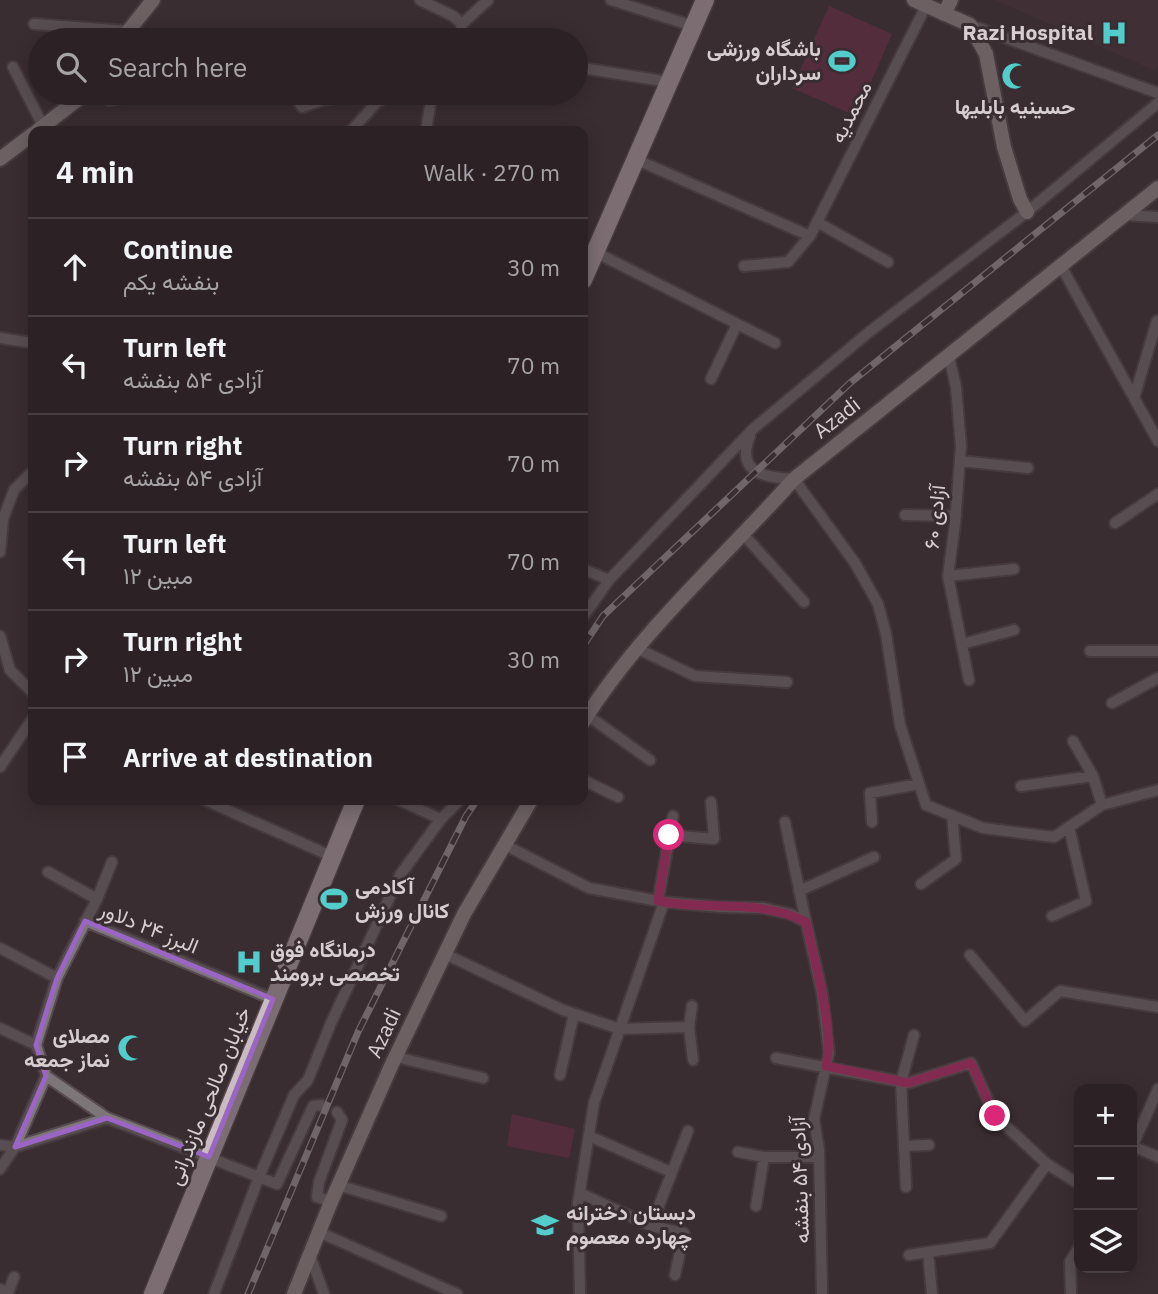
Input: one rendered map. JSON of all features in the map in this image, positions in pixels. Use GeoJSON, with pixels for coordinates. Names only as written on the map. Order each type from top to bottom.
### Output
{"type":"FeatureCollection","features":[{"type":"Feature","properties":{"kind":"main road"},"geometry":{"type":"LineString","coordinates":[[130,28],[153,0]]}},
{"type":"Feature","properties":{"kind":"main road"},"geometry":{"type":"LineString","coordinates":[[589,252],[635,159],[705,0]]}},
{"type":"Feature","properties":{"kind":"main road"},"geometry":{"type":"LineString","coordinates":[[944,14],[951,0]]}},
{"type":"Feature","properties":{"kind":"main road"},"geometry":{"type":"LineString","coordinates":[[920,3],[970,25],[986,54],[1004,147],[1020,199],[1027,212]]}},
{"type":"Feature","properties":{"kind":"main road"},"geometry":{"type":"LineString","coordinates":[[44,126],[71,105]]}},
{"type":"Feature","properties":{"kind":"main road"},"geometry":{"type":"LineString","coordinates":[[0,159],[28,138]]}},
{"type":"Feature","properties":{"kind":"main road","name":"Azadi"},"geometry":{"type":"LineString","coordinates":[[588,713],[684,594],[744,535],[794,479],[1158,188]]}},
{"type":"Feature","properties":{"kind":"main road","name":"خیابان صالحی مازندرانی"},"geometry":{"type":"LineString","coordinates":[[153,1294],[354,805]]}},
{"type":"Feature","properties":{"kind":"main road","name":"Azadi"},"geometry":{"type":"LineString","coordinates":[[294,1294],[338,1185],[396,1056],[464,914],[528,805]]}},
{"type":"Feature","properties":{"kind":"street"},"geometry":{"type":"LineString","coordinates":[[420,0],[453,16],[462,24]]}},
{"type":"Feature","properties":{"kind":"street"},"geometry":{"type":"LineString","coordinates":[[461,28],[462,24],[488,0]]}},
{"type":"Feature","properties":{"kind":"street"},"geometry":{"type":"LineString","coordinates":[[611,0],[693,26]]}},
{"type":"Feature","properties":{"kind":"street","name":"محمدیه"},"geometry":{"type":"LineString","coordinates":[[744,266],[788,262],[810,236],[920,3]]}},
{"type":"Feature","properties":{"kind":"street"},"geometry":{"type":"LineString","coordinates":[[34,24],[67,28]]}},
{"type":"Feature","properties":{"kind":"street"},"geometry":{"type":"LineString","coordinates":[[970,25],[1158,93]]}},
{"type":"Feature","properties":{"kind":"street"},"geometry":{"type":"LineString","coordinates":[[13,67],[36,126]]}},
{"type":"Feature","properties":{"kind":"street"},"geometry":{"type":"LineString","coordinates":[[588,69],[669,82]]}},
{"type":"Feature","properties":{"kind":"street"},"geometry":{"type":"LineString","coordinates":[[588,610],[610,580],[753,429],[869,332],[1027,212],[1158,103]]}},
{"type":"Feature","properties":{"kind":"street"},"geometry":{"type":"LineString","coordinates":[[355,126],[374,105]]}},
{"type":"Feature","properties":{"kind":"street"},"geometry":{"type":"LineString","coordinates":[[427,126],[430,105]]}},
{"type":"Feature","properties":{"kind":"street"},"geometry":{"type":"LineString","coordinates":[[635,159],[810,236]]}},
{"type":"Feature","properties":{"kind":"street"},"geometry":{"type":"LineString","coordinates":[[1124,215],[1158,217]]}},
{"type":"Feature","properties":{"kind":"street"},"geometry":{"type":"LineString","coordinates":[[817,222],[888,262]]}},
{"type":"Feature","properties":{"kind":"street"},"geometry":{"type":"LineString","coordinates":[[589,252],[775,343]]}},
{"type":"Feature","properties":{"kind":"street"},"geometry":{"type":"LineString","coordinates":[[1061,266],[1155,431],[1158,441]]}},
{"type":"Feature","properties":{"kind":"street"},"geometry":{"type":"LineString","coordinates":[[1134,398],[1157,321]]}},
{"type":"Feature","properties":{"kind":"street"},"geometry":{"type":"LineString","coordinates":[[710,379],[737,324]]}},
{"type":"Feature","properties":{"kind":"street"},"geometry":{"type":"LineString","coordinates":[[0,338],[28,342]]}},
{"type":"Feature","properties":{"kind":"street","name":"آزادی ۶۰"},"geometry":{"type":"LineString","coordinates":[[948,357],[956,387],[961,446],[948,576],[969,680]]}},
{"type":"Feature","properties":{"kind":"street"},"geometry":{"type":"LineString","coordinates":[[753,429],[746,446],[747,459],[755,472],[772,478],[794,479],[855,563],[878,604],[886,634],[900,725],[926,804],[983,828],[1054,837],[1102,805],[1158,790]]}},
{"type":"Feature","properties":{"kind":"street"},"geometry":{"type":"LineString","coordinates":[[960,461],[1028,468]]}},
{"type":"Feature","properties":{"kind":"street"},"geometry":{"type":"LineString","coordinates":[[1,547],[3,519],[13,490],[28,476]]}},
{"type":"Feature","properties":{"kind":"street"},"geometry":{"type":"LineString","coordinates":[[0,490],[13,490]]}},
{"type":"Feature","properties":{"kind":"street"},"geometry":{"type":"LineString","coordinates":[[1115,523],[1158,494]]}},
{"type":"Feature","properties":{"kind":"street"},"geometry":{"type":"LineString","coordinates":[[905,515],[956,516]]}},
{"type":"Feature","properties":{"kind":"street"},"geometry":{"type":"LineString","coordinates":[[744,535],[804,601]]}},
{"type":"Feature","properties":{"kind":"street"},"geometry":{"type":"LineString","coordinates":[[948,576],[1014,569]]}},
{"type":"Feature","properties":{"kind":"street"},"geometry":{"type":"LineString","coordinates":[[588,571],[610,580]]}},
{"type":"Feature","properties":{"kind":"street"},"geometry":{"type":"LineString","coordinates":[[962,644],[1014,630]]}},
{"type":"Feature","properties":{"kind":"street"},"geometry":{"type":"LineString","coordinates":[[0,636],[10,670],[28,688]]}},
{"type":"Feature","properties":{"kind":"street"},"geometry":{"type":"LineString","coordinates":[[638,649],[695,676],[787,682]]}},
{"type":"Feature","properties":{"kind":"street"},"geometry":{"type":"LineString","coordinates":[[1090,651],[1158,651]]}},
{"type":"Feature","properties":{"kind":"street"},"geometry":{"type":"LineString","coordinates":[[1112,702],[1158,678]]}},
{"type":"Feature","properties":{"kind":"street"},"geometry":{"type":"LineString","coordinates":[[588,720],[650,760]]}},
{"type":"Feature","properties":{"kind":"street"},"geometry":{"type":"LineString","coordinates":[[0,767],[28,725]]}},
{"type":"Feature","properties":{"kind":"street"},"geometry":{"type":"LineString","coordinates":[[1073,741],[1093,776],[1102,805]]}},
{"type":"Feature","properties":{"kind":"street"},"geometry":{"type":"LineString","coordinates":[[1021,786],[1093,776]]}},
{"type":"Feature","properties":{"kind":"street"},"geometry":{"type":"LineString","coordinates":[[588,782],[618,797]]}},
{"type":"Feature","properties":{"kind":"street"},"geometry":{"type":"LineString","coordinates":[[872,822],[870,793],[919,784]]}},
{"type":"Feature","properties":{"kind":"street"},"geometry":{"type":"LineString","coordinates":[[669,835],[713,839],[711,802]]}},
{"type":"Feature","properties":{"kind":"street"},"geometry":{"type":"LineString","coordinates":[[216,805],[331,856]]}},
{"type":"Feature","properties":{"kind":"street"},"geometry":{"type":"LineString","coordinates":[[409,805],[441,819]]}},
{"type":"Feature","properties":{"kind":"street"},"geometry":{"type":"LineString","coordinates":[[214,1294],[294,1095],[308,1080],[331,1023],[400,875],[441,819],[455,805]]}},
{"type":"Feature","properties":{"kind":"street"},"geometry":{"type":"LineString","coordinates":[[921,884],[956,859],[952,815]]}},
{"type":"Feature","properties":{"kind":"street"},"geometry":{"type":"LineString","coordinates":[[580,1294],[580,1193],[594,1103],[661,901],[673,816]]}},
{"type":"Feature","properties":{"kind":"street","name":"آزادی ۵۴ بنفشه"},"geometry":{"type":"LineString","coordinates":[[785,822],[822,993],[829,1053],[814,1119],[819,1157],[822,1294]]}},
{"type":"Feature","properties":{"kind":"street"},"geometry":{"type":"LineString","coordinates":[[1052,916],[1086,901],[1069,827]]}},
{"type":"Feature","properties":{"kind":"street"},"geometry":{"type":"LineString","coordinates":[[505,845],[589,888],[661,901],[764,908],[790,914],[806,922]]}},
{"type":"Feature","properties":{"kind":"street"},"geometry":{"type":"LineString","coordinates":[[799,891],[874,857]]}},
{"type":"Feature","properties":{"kind":"street"},"geometry":{"type":"LineString","coordinates":[[85,921],[97,900],[112,862]]}},
{"type":"Feature","properties":{"kind":"street"},"geometry":{"type":"LineString","coordinates":[[48,872],[97,900]]}},
{"type":"Feature","properties":{"kind":"street","name":"البرز ۲۴ دلاور"},"geometry":{"type":"LineString","coordinates":[[36,1045],[57,978],[85,921],[273,999]]}},
{"type":"Feature","properties":{"kind":"street"},"geometry":{"type":"LineString","coordinates":[[0,948],[57,978]]}},
{"type":"Feature","properties":{"kind":"street"},"geometry":{"type":"LineString","coordinates":[[445,954],[574,1014],[620,1029],[689,1027]]}},
{"type":"Feature","properties":{"kind":"street"},"geometry":{"type":"LineString","coordinates":[[970,956],[1025,1021],[1060,991],[1158,1007]]}},
{"type":"Feature","properties":{"kind":"street"},"geometry":{"type":"LineString","coordinates":[[692,1006],[689,1027],[693,1060]]}},
{"type":"Feature","properties":{"kind":"street"},"geometry":{"type":"LineString","coordinates":[[559,1075],[574,1014]]}},
{"type":"Feature","properties":{"kind":"street"},"geometry":{"type":"LineString","coordinates":[[0,1028],[36,1045],[46,1076],[107,1118],[277,1184],[313,1107],[321,1104]]}},
{"type":"Feature","properties":{"kind":"street"},"geometry":{"type":"LineString","coordinates":[[906,1186],[901,1082],[914,1035]]}},
{"type":"Feature","properties":{"kind":"street"},"geometry":{"type":"LineString","coordinates":[[396,1056],[483,1079]]}},
{"type":"Feature","properties":{"kind":"street"},"geometry":{"type":"LineString","coordinates":[[776,1058],[908,1083],[971,1063],[995,1116],[1047,1164],[1074,1181]]}},
{"type":"Feature","properties":{"kind":"street"},"geometry":{"type":"LineString","coordinates":[[0,1169],[16,1147],[46,1076]]}},
{"type":"Feature","properties":{"kind":"street"},"geometry":{"type":"LineString","coordinates":[[1137,1135],[1158,1089]]}},
{"type":"Feature","properties":{"kind":"street"},"geometry":{"type":"LineString","coordinates":[[331,1202],[317,1196],[319,1182],[342,1120],[337,1112]]}},
{"type":"Feature","properties":{"kind":"street"},"geometry":{"type":"LineString","coordinates":[[0,1144],[16,1147],[107,1118]]}},
{"type":"Feature","properties":{"kind":"street"},"geometry":{"type":"LineString","coordinates":[[650,1226],[688,1131]]}},
{"type":"Feature","properties":{"kind":"street"},"geometry":{"type":"LineString","coordinates":[[589,1136],[671,1172]]}},
{"type":"Feature","properties":{"kind":"street"},"geometry":{"type":"LineString","coordinates":[[904,1146],[929,1145]]}},
{"type":"Feature","properties":{"kind":"street"},"geometry":{"type":"LineString","coordinates":[[1134,1147],[1158,1157]]}},
{"type":"Feature","properties":{"kind":"street"},"geometry":{"type":"LineString","coordinates":[[738,1152],[764,1157],[819,1157]]}},
{"type":"Feature","properties":{"kind":"street"},"geometry":{"type":"LineString","coordinates":[[755,1206],[764,1157]]}},
{"type":"Feature","properties":{"kind":"street"},"geometry":{"type":"LineString","coordinates":[[909,1255],[990,1244],[1047,1164]]}},
{"type":"Feature","properties":{"kind":"street"},"geometry":{"type":"LineString","coordinates":[[338,1185],[441,1216]]}},
{"type":"Feature","properties":{"kind":"street"},"geometry":{"type":"LineString","coordinates":[[580,1193],[650,1226],[684,1233],[675,1275]]}},
{"type":"Feature","properties":{"kind":"street"},"geometry":{"type":"LineString","coordinates":[[319,1232],[457,1294]]}},
{"type":"Feature","properties":{"kind":"street"},"geometry":{"type":"LineString","coordinates":[[928,1252],[932,1294]]}},
{"type":"Feature","properties":{"kind":"street"},"geometry":{"type":"LineString","coordinates":[[310,1255],[324,1294]]}},
{"type":"Feature","properties":{"kind":"street"},"geometry":{"type":"LineString","coordinates":[[1059,1294],[1071,1291],[1070,1262],[1074,1255]]}},
{"type":"Feature","properties":{"kind":"street"},"geometry":{"type":"LineString","coordinates":[[0,1289],[8,1293],[14,1277]]}},
{"type":"Feature","properties":{"kind":"highlighted area"},"geometry":{"type":"Polygon","coordinates":[[[85,921],[273,999],[209,1157],[107,1118],[15,1147],[46,1076],[36,1045],[57,978],[85,921]]]}},
{"type":"Feature","properties":{"kind":"shaded area","name":"Razi Hospital"},"geometry":{"type":"Polygon","coordinates":[[[995,0],[1158,0],[1158,66],[1154,70],[995,0]]]}},
{"type":"Feature","properties":{"kind":"shaded area","name":"باشگاه ورزشی سرداران"},"geometry":{"type":"Polygon","coordinates":[[[829,6],[892,34],[856,116],[792,88],[829,6]]]}},
{"type":"Feature","properties":{"kind":"shaded area"},"geometry":{"type":"Polygon","coordinates":[[[512,1114],[575,1129],[569,1158],[507,1146],[512,1114]]]}},
{"type":"Feature","properties":{"kind":"railway"},"geometry":{"type":"LineString","coordinates":[[588,638],[603,616],[850,383],[1158,135]]}},
{"type":"Feature","properties":{"kind":"railway"},"geometry":{"type":"LineString","coordinates":[[248,1294],[358,1032],[474,805]]}},
{"type":"Feature","properties":{"kind":"place","name":"Razi Hospital"},"geometry":{"type":"Point","coordinates":[1114,33]}},
{"type":"Feature","properties":{"kind":"place","name":"باشگاه ورزشی سرداران"},"geometry":{"type":"Point","coordinates":[842,61]}},
{"type":"Feature","properties":{"kind":"place","name":"حسینیه بابلیها"},"geometry":{"type":"Point","coordinates":[1015,76]}},
{"type":"Feature","properties":{"kind":"place","name":"آکادمی کانال ورزش"},"geometry":{"type":"Point","coordinates":[334,899]}},
{"type":"Feature","properties":{"kind":"place","name":"درمانگاه فوق تخصصی برومند"},"geometry":{"type":"Point","coordinates":[249,962]}},
{"type":"Feature","properties":{"kind":"place","name":"مصلای نماز جمعه"},"geometry":{"type":"Point","coordinates":[131,1048]}},
{"type":"Feature","properties":{"kind":"place","name":"دبستان دخترانه چهارده معصوم"},"geometry":{"type":"Point","coordinates":[545,1225]}},
{"type":"Feature","properties":{"kind":"route"},"geometry":{"type":"LineString","coordinates":[[669,835],[658,901],[764,908],[790,914],[806,922],[822,993],[829,1053],[826,1066],[908,1083],[971,1063],[995,1116]]}}]}
